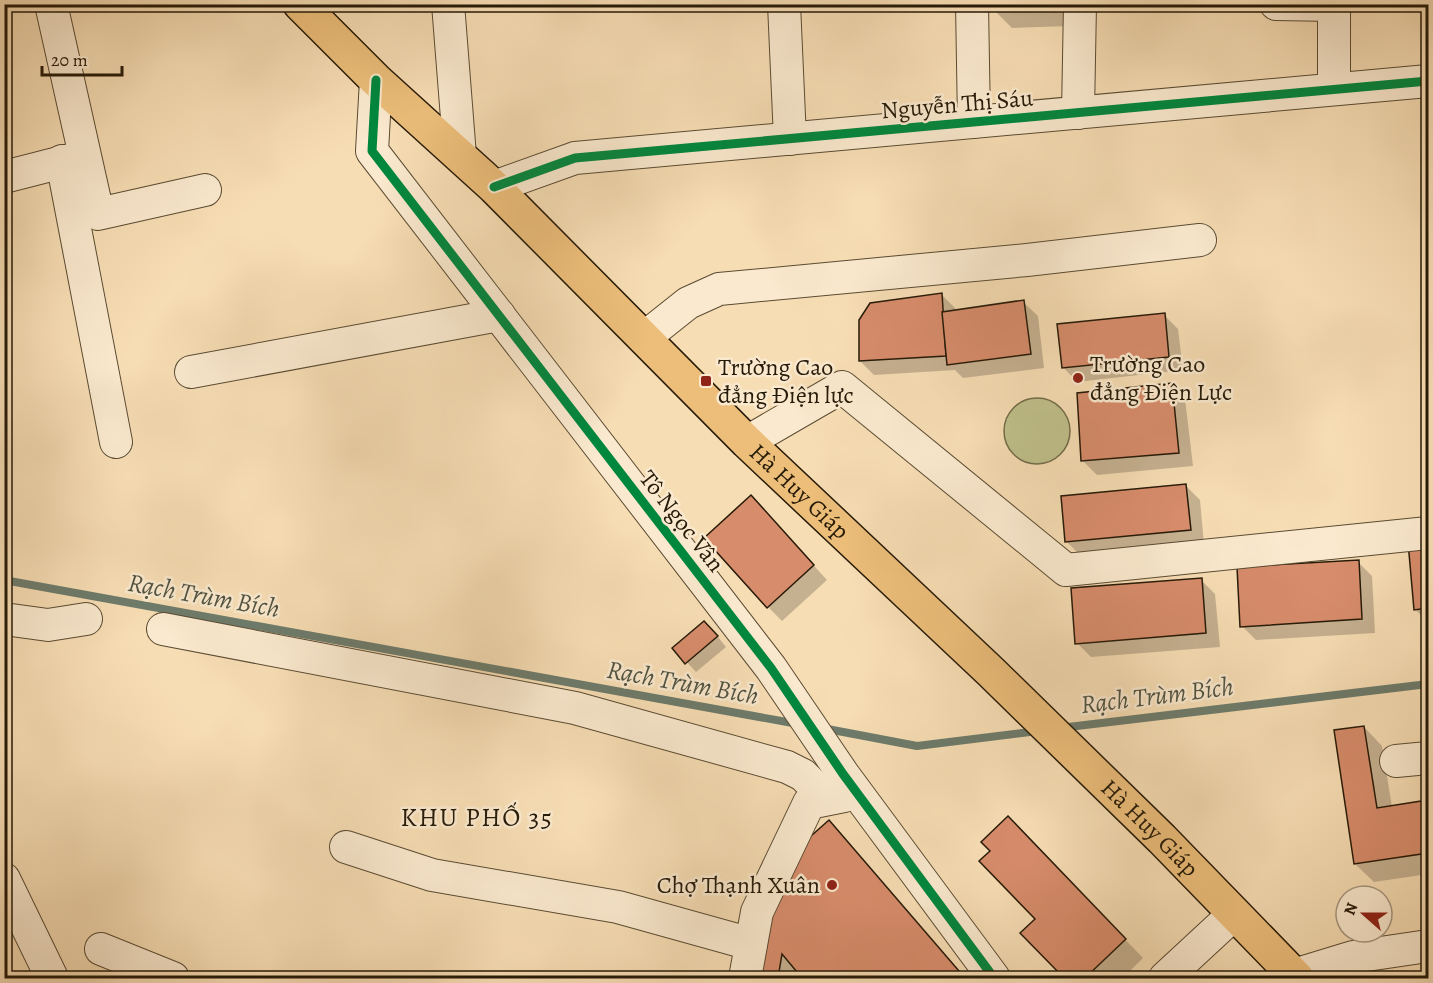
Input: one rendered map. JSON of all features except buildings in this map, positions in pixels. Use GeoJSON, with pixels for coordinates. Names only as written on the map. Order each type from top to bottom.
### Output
{"type":"FeatureCollection","features":[{"type":"Feature","properties":{"kind":"main road","name":"Hà Huy Giáp"},"geometry":{"type":"LineString","coordinates":[[300,4],[376,81],[494,187],[747,442],[990,671],[1162,839],[1295,977]]}},
{"type":"Feature","properties":{"kind":"street"},"geometry":{"type":"LineString","coordinates":[[51,4],[116,442]]}},
{"type":"Feature","properties":{"kind":"street"},"geometry":{"type":"LineString","coordinates":[[448,4],[460,156]]}},
{"type":"Feature","properties":{"kind":"street"},"geometry":{"type":"LineString","coordinates":[[784,4],[790,139]]}},
{"type":"Feature","properties":{"kind":"street"},"geometry":{"type":"LineString","coordinates":[[972,4],[974,122]]}},
{"type":"Feature","properties":{"kind":"street"},"geometry":{"type":"LineString","coordinates":[[1078,113],[1080,4]]}},
{"type":"Feature","properties":{"kind":"street"},"geometry":{"type":"LineString","coordinates":[[1276,4],[1334,5],[1334,89]]}},
{"type":"Feature","properties":{"kind":"street","name":"Tô Ngọc Vân"},"geometry":{"type":"LineString","coordinates":[[376,81],[372,152],[771,668],[843,789],[994,978]]}},
{"type":"Feature","properties":{"kind":"street","name":"Nguyễn Thị Sáu"},"geometry":{"type":"LineString","coordinates":[[494,187],[575,158],[1428,81]]}},
{"type":"Feature","properties":{"kind":"street"},"geometry":{"type":"LineString","coordinates":[[4,177],[74,159]]}},
{"type":"Feature","properties":{"kind":"street"},"geometry":{"type":"LineString","coordinates":[[74,159],[98,214],[205,190]]}},
{"type":"Feature","properties":{"kind":"street"},"geometry":{"type":"LineString","coordinates":[[644,338],[688,303],[718,289],[1028,260],[1200,240]]}},
{"type":"Feature","properties":{"kind":"street"},"geometry":{"type":"LineString","coordinates":[[191,372],[499,315]]}},
{"type":"Feature","properties":{"kind":"street"},"geometry":{"type":"LineString","coordinates":[[747,442],[842,387],[1066,570],[1428,533]]}},
{"type":"Feature","properties":{"kind":"street"},"geometry":{"type":"LineString","coordinates":[[4,619],[48,625],[87,619]]}},
{"type":"Feature","properties":{"kind":"street"},"geometry":{"type":"LineString","coordinates":[[163,629],[575,708],[787,767],[843,789]]}},
{"type":"Feature","properties":{"kind":"street"},"geometry":{"type":"LineString","coordinates":[[1396,761],[1428,758]]}},
{"type":"Feature","properties":{"kind":"street"},"geometry":{"type":"LineString","coordinates":[[745,978],[757,912],[809,802],[843,789]]}},
{"type":"Feature","properties":{"kind":"street"},"geometry":{"type":"LineString","coordinates":[[346,847],[432,875],[618,907],[751,944]]}},
{"type":"Feature","properties":{"kind":"street"},"geometry":{"type":"LineString","coordinates":[[4,879],[52,978]]}},
{"type":"Feature","properties":{"kind":"street"},"geometry":{"type":"LineString","coordinates":[[1164,978],[1233,915]]}},
{"type":"Feature","properties":{"kind":"street"},"geometry":{"type":"LineString","coordinates":[[1295,977],[1353,957],[1428,946]]}},
{"type":"Feature","properties":{"kind":"street"},"geometry":{"type":"LineString","coordinates":[[101,949],[173,978]]}},
{"type":"Feature","properties":{"kind":"green space"},"geometry":{"type":"Polygon","coordinates":[[[1031,398],[1043,398],[1055,403],[1065,413],[1070,431],[1068,444],[1055,459],[1043,464],[1031,464],[1019,459],[1009,449],[1004,437],[1004,425],[1009,413],[1019,403],[1031,398]]]}},
{"type":"Feature","properties":{"kind":"waterway","name":"Rạch Trùm Bích"},"geometry":{"type":"LineString","coordinates":[[4,580],[798,724]]}},
{"type":"Feature","properties":{"kind":"waterway","name":"Rạch Trùm Bích"},"geometry":{"type":"LineString","coordinates":[[1060,728],[1428,684]]}},
{"type":"Feature","properties":{"kind":"waterway","name":"Rạch Trùm Bích"},"geometry":{"type":"LineString","coordinates":[[822,728],[917,746],[1038,731]]}},
{"type":"Feature","properties":{"kind":"cycle path"},"geometry":{"type":"LineString","coordinates":[[376,80],[372,151],[771,668],[843,774],[994,978]]}},
{"type":"Feature","properties":{"kind":"cycle path"},"geometry":{"type":"LineString","coordinates":[[494,187],[575,158],[1428,81]]}},
{"type":"Feature","properties":{"kind":"place","name":"Trường Cao đẳng Điện Lực"},"geometry":{"type":"Point","coordinates":[1078,378]}},
{"type":"Feature","properties":{"kind":"place","name":"Trường Cao đẳng Điện lực"},"geometry":{"type":"Point","coordinates":[706,381]}},
{"type":"Feature","properties":{"kind":"place","name":"Chợ Thạnh Xuân"},"geometry":{"type":"Point","coordinates":[832,885]}},
{"type":"Feature","properties":{"kind":"district","name":"KHU PHỐ 35"},"geometry":{"type":"Point","coordinates":[477,817]}}]}
